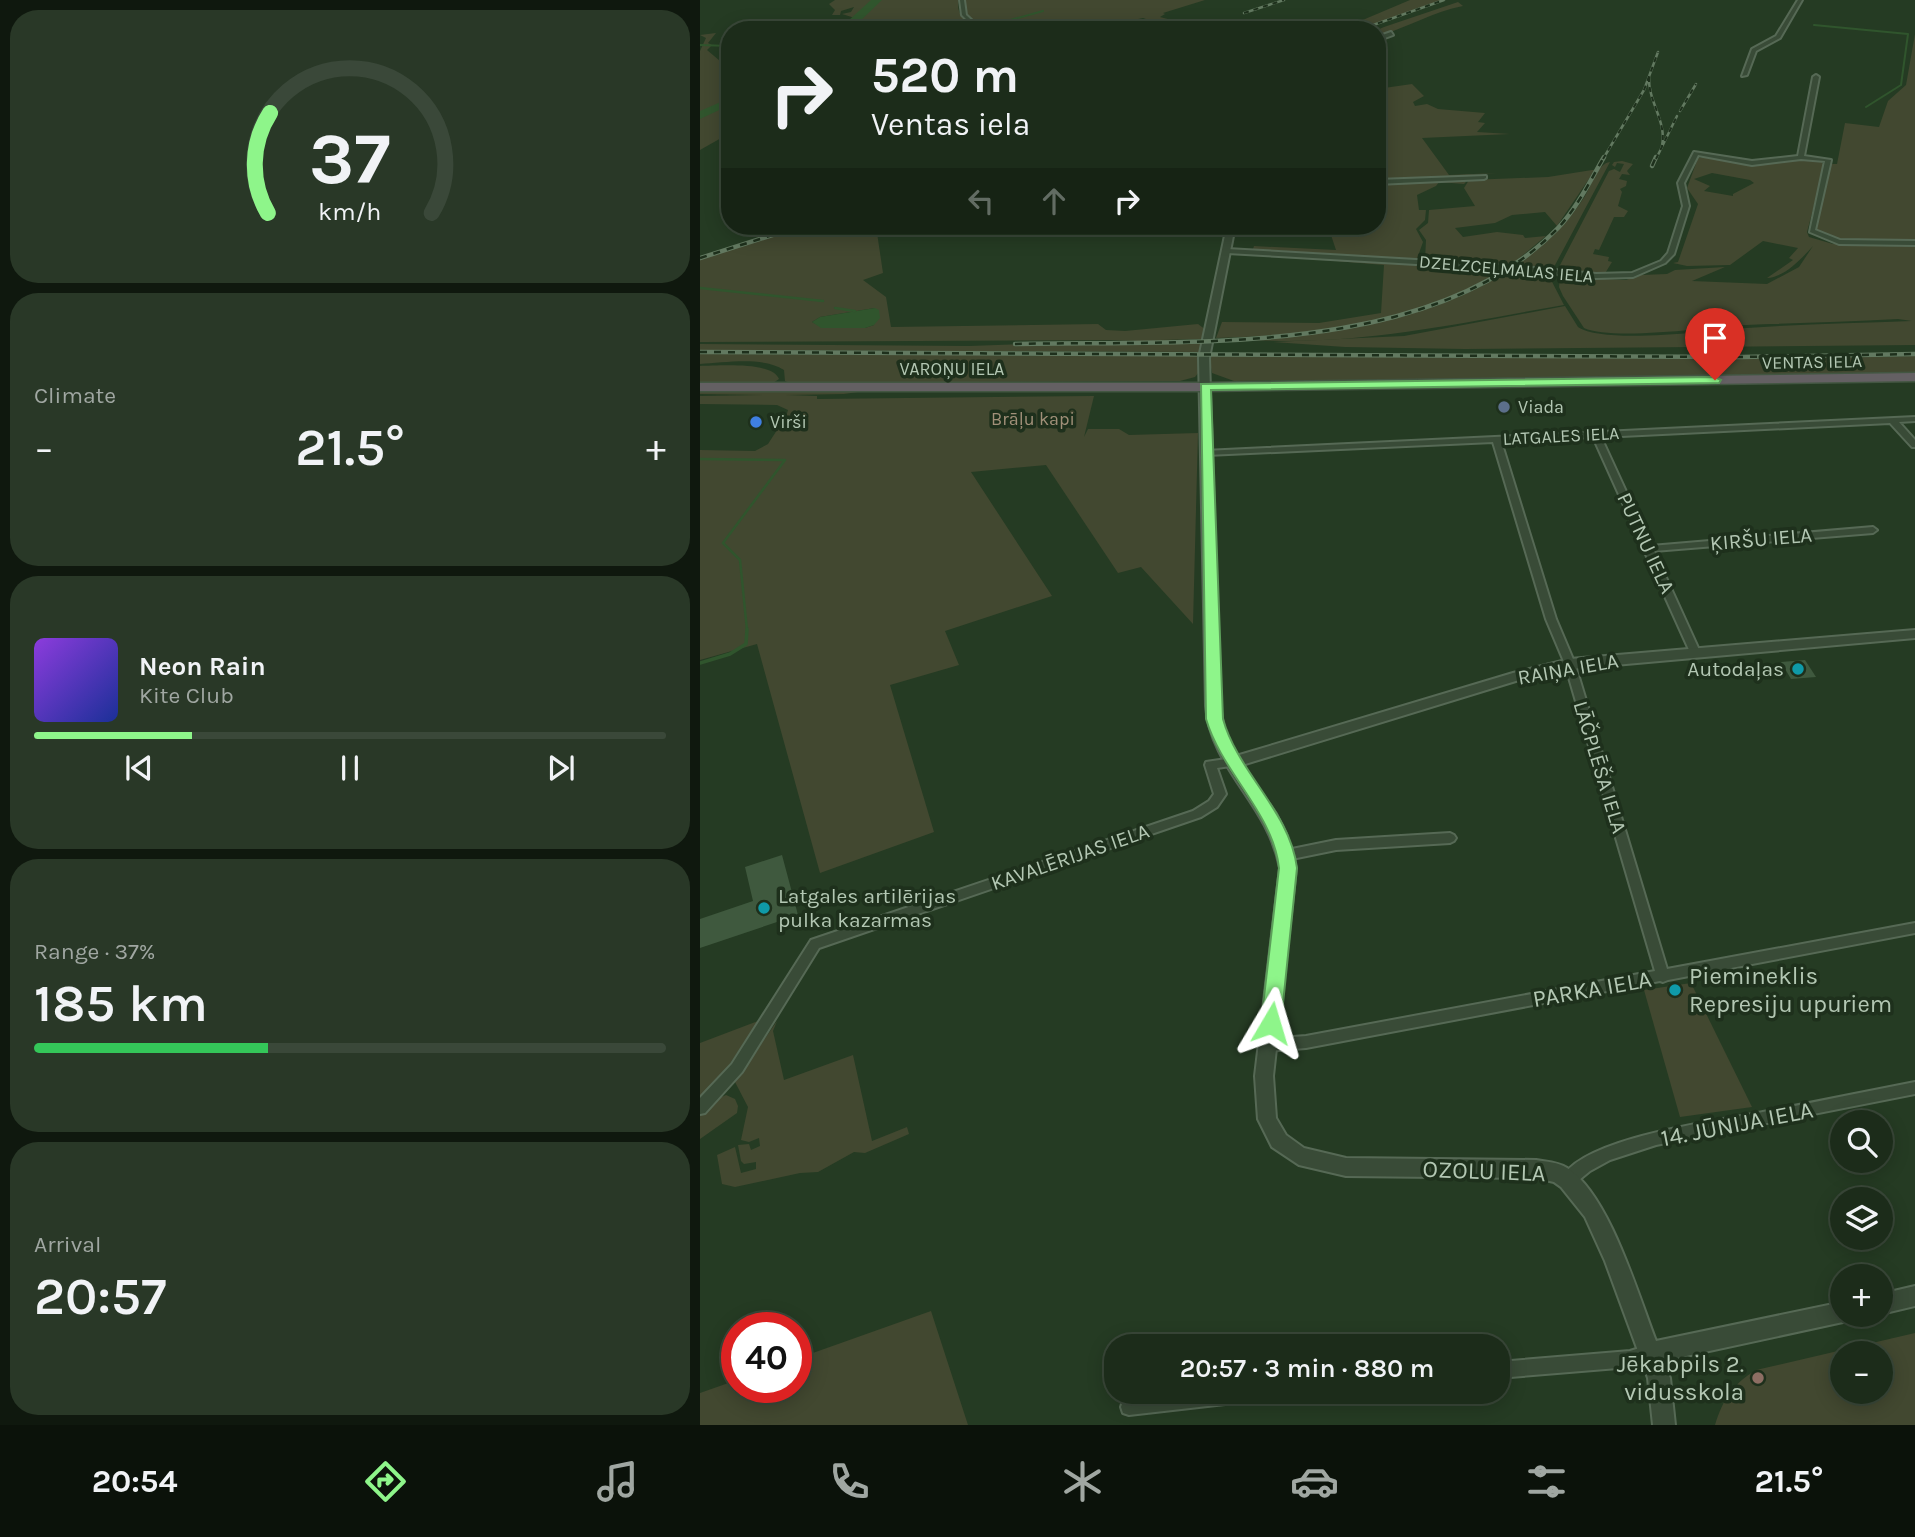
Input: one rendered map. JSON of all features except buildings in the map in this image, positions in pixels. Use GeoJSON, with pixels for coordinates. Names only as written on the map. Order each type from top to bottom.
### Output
{"type":"FeatureCollection","features":[{"type":"Feature","properties":{"kind":"highway","name":"VENTAS IELA"},"geometry":{"type":"LineString","coordinates":[[1205,387],[1915,377]]}},
{"type":"Feature","properties":{"kind":"highway","name":"VAROŅU IELA"},"geometry":{"type":"LineString","coordinates":[[700,387],[1205,387]]}},
{"type":"Feature","properties":{"kind":"street"},"geometry":{"type":"LineString","coordinates":[[962,0],[964,15],[970,21]]}},
{"type":"Feature","properties":{"kind":"street"},"geometry":{"type":"LineString","coordinates":[[1744,75],[1754,50],[1778,37],[1800,0]]}},
{"type":"Feature","properties":{"kind":"street"},"geometry":{"type":"LineString","coordinates":[[1386,36],[1391,34]]}},
{"type":"Feature","properties":{"kind":"street"},"geometry":{"type":"LineString","coordinates":[[1816,77],[1801,157],[1828,160],[1811,229],[1824,238],[1848,243],[1915,243]]}},
{"type":"Feature","properties":{"kind":"street","name":"DZELZCEĻMALAS IELA"},"geometry":{"type":"LineString","coordinates":[[1227,251],[1626,276],[1655,267],[1670,256],[1685,212],[1681,183],[1696,153],[1756,163],[1801,157]]}},
{"type":"Feature","properties":{"kind":"street"},"geometry":{"type":"LineString","coordinates":[[1386,182],[1485,177]]}},
{"type":"Feature","properties":{"kind":"street"},"geometry":{"type":"LineString","coordinates":[[1229,235],[1204,358],[1213,706],[1217,732],[1233,762],[1278,831],[1287,855],[1336,845],[1450,838]]}},
{"type":"Feature","properties":{"kind":"street","name":"LATGALES IELA"},"geometry":{"type":"LineString","coordinates":[[1207,453],[1915,419]]}},
{"type":"Feature","properties":{"kind":"street"},"geometry":{"type":"LineString","coordinates":[[1893,421],[1915,445]]}},
{"type":"Feature","properties":{"kind":"street","name":"PUTNU IELA"},"geometry":{"type":"LineString","coordinates":[[1596,435],[1695,653]]}},
{"type":"Feature","properties":{"kind":"street","name":"LĀČPLĒŠA IELA"},"geometry":{"type":"LineString","coordinates":[[1497,440],[1551,619],[1570,664],[1662,977]]}},
{"type":"Feature","properties":{"kind":"street","name":"ĶIRŠU IELA"},"geometry":{"type":"LineString","coordinates":[[1649,549],[1873,530]]}},
{"type":"Feature","properties":{"kind":"street","name":"RAIŅA IELA"},"geometry":{"type":"LineString","coordinates":[[1233,762],[1518,676],[1570,664],[1915,634]]}},
{"type":"Feature","properties":{"kind":"street","name":"KAVALĒRIJAS IELA"},"geometry":{"type":"LineString","coordinates":[[700,1108],[737,1068],[815,944],[1197,814],[1213,804],[1220,794],[1210,765],[1233,762]]}},
{"type":"Feature","properties":{"kind":"street","name":"OZOLU IELA"},"geometry":{"type":"LineString","coordinates":[[1287,855],[1288,868],[1264,1076],[1267,1119],[1279,1140],[1299,1156],[1346,1167],[1536,1169],[1558,1173],[1568,1180],[1592,1210],[1614,1256],[1658,1378],[1664,1425]]}},
{"type":"Feature","properties":{"kind":"street","name":"PARKA IELA"},"geometry":{"type":"LineString","coordinates":[[1268,1045],[1306,1042],[1915,928]]}},
{"type":"Feature","properties":{"kind":"street","name":"14. JŪNIJA IELA"},"geometry":{"type":"LineString","coordinates":[[1568,1180],[1576,1171],[1601,1157],[1662,1138],[1915,1088]]}},
{"type":"Feature","properties":{"kind":"street"},"geometry":{"type":"LineString","coordinates":[[1893,1301],[1915,1296]]}},
{"type":"Feature","properties":{"kind":"street"},"geometry":{"type":"LineString","coordinates":[[1510,1369],[1630,1359],[1830,1315]]}},
{"type":"Feature","properties":{"kind":"street"},"geometry":{"type":"LineString","coordinates":[[1129,1407],[1155,1404]]}},
{"type":"Feature","properties":{"kind":"green space"},"geometry":{"type":"Polygon","coordinates":[[[835,0],[959,0],[960,13],[965,21],[856,21],[858,19],[842,14],[851,12],[854,7],[841,11],[840,15],[832,15],[835,10],[829,4],[835,0]]]}},
{"type":"Feature","properties":{"kind":"green space"},"geometry":{"type":"Polygon","coordinates":[[[965,0],[1205,0],[1163,13],[1165,14],[1160,17],[1175,21],[1152,21],[1143,18],[1129,21],[974,21],[967,15],[965,0]]]}},
{"type":"Feature","properties":{"kind":"green space"},"geometry":{"type":"Polygon","coordinates":[[[1410,0],[1442,0],[1382,21],[1360,21],[1410,0]]]}},
{"type":"Feature","properties":{"kind":"green space"},"geometry":{"type":"Polygon","coordinates":[[[1458,2],[1463,6],[1386,34],[1386,26],[1458,2]]]}},
{"type":"Feature","properties":{"kind":"green space"},"geometry":{"type":"Polygon","coordinates":[[[716,33],[708,43],[712,45],[707,50],[721,61],[721,138],[700,150],[700,51],[706,38],[700,35],[716,33]]]}},
{"type":"Feature","properties":{"kind":"green space"},"geometry":{"type":"Polygon","coordinates":[[[1915,34],[1915,242],[1842,242],[1817,233],[1816,223],[1831,164],[1837,164],[1845,123],[1879,127],[1888,101],[1906,85],[1915,34]]]}},
{"type":"Feature","properties":{"kind":"green space"},"geometry":{"type":"Polygon","coordinates":[[[1412,84],[1424,96],[1413,102],[1415,106],[1427,104],[1438,109],[1485,113],[1478,122],[1485,123],[1477,132],[1510,134],[1422,138],[1449,175],[1498,173],[1386,180],[1386,88],[1412,84]]]}},
{"type":"Feature","properties":{"kind":"green space"},"geometry":{"type":"Polygon","coordinates":[[[1698,158],[1756,164],[1801,160],[1822,162],[1824,168],[1807,232],[1809,237],[1833,244],[1915,245],[1915,345],[1465,349],[1345,347],[1273,342],[1404,336],[1565,306],[1578,327],[1592,332],[1634,336],[1912,321],[1898,319],[1746,325],[1639,333],[1598,332],[1584,328],[1563,296],[1559,287],[1560,277],[1626,280],[1641,275],[1667,274],[1675,270],[1725,267],[1692,281],[1767,284],[1799,267],[1813,246],[1786,271],[1767,278],[1793,260],[1789,258],[1798,248],[1763,241],[1730,265],[1687,266],[1673,263],[1678,262],[1698,204],[1687,188],[1698,158]],[[1712,173],[1694,179],[1710,186],[1704,191],[1733,196],[1754,183],[1712,173]]]}},
{"type":"Feature","properties":{"kind":"green space"},"geometry":{"type":"Polygon","coordinates":[[[1610,162],[1554,267],[1515,266],[1562,226],[1578,207],[1598,171],[1610,162]]]}},
{"type":"Feature","properties":{"kind":"green space"},"geometry":{"type":"Polygon","coordinates":[[[1614,162],[1633,164],[1627,171],[1630,175],[1622,174],[1619,179],[1627,181],[1626,186],[1620,189],[1622,192],[1618,206],[1628,211],[1624,217],[1614,217],[1599,250],[1595,249],[1593,254],[1609,257],[1608,261],[1612,262],[1604,275],[1558,269],[1609,171],[1614,169],[1620,172],[1624,164],[1617,163],[1615,167],[1612,165],[1614,162]]]}},
{"type":"Feature","properties":{"kind":"green space"},"geometry":{"type":"Polygon","coordinates":[[[1595,170],[1557,226],[1545,212],[1512,215],[1495,223],[1455,228],[1463,237],[1497,232],[1523,235],[1525,238],[1546,236],[1511,265],[1425,260],[1426,240],[1419,230],[1428,223],[1429,210],[1475,206],[1464,188],[1469,180],[1548,177],[1595,170]]]}},
{"type":"Feature","properties":{"kind":"green space"},"geometry":{"type":"Polygon","coordinates":[[[1426,180],[1466,182],[1439,182],[1417,195],[1419,210],[1426,210],[1425,220],[1416,229],[1423,242],[1417,259],[1253,249],[1254,246],[1336,250],[1331,235],[1386,235],[1386,183],[1426,180]]]}},
{"type":"Feature","properties":{"kind":"green space"},"geometry":{"type":"Polygon","coordinates":[[[776,235],[877,235],[883,273],[863,280],[886,297],[891,327],[1098,324],[1106,330],[1125,331],[1198,324],[1206,330],[1204,339],[1161,340],[1203,341],[1201,352],[700,350],[700,344],[969,346],[1138,340],[700,342],[700,259],[776,235]],[[875,308],[820,317],[812,322],[823,328],[865,328],[874,325],[875,308]]]}},
{"type":"Feature","properties":{"kind":"green space"},"geometry":{"type":"Polygon","coordinates":[[[1251,254],[1504,269],[1472,288],[1438,303],[1365,323],[1290,334],[1216,338],[1222,322],[1319,323],[1381,313],[1384,265],[1251,254]]]}},
{"type":"Feature","properties":{"kind":"green space"},"geometry":{"type":"Polygon","coordinates":[[[1510,270],[1549,276],[1564,305],[1409,332],[1332,340],[1252,340],[1319,333],[1386,321],[1449,301],[1510,270]]]}},
{"type":"Feature","properties":{"kind":"green space"},"geometry":{"type":"Polygon","coordinates":[[[700,354],[1200,356],[1199,372],[1195,377],[1180,381],[790,383],[785,381],[784,370],[775,366],[743,361],[700,364],[700,354]]]}},
{"type":"Feature","properties":{"kind":"green space"},"geometry":{"type":"Polygon","coordinates":[[[1209,356],[1776,359],[1915,356],[1915,374],[1234,381],[1212,373],[1209,356]]]}},
{"type":"Feature","properties":{"kind":"green space"},"geometry":{"type":"Polygon","coordinates":[[[700,366],[756,367],[775,373],[779,379],[773,383],[700,383],[700,366]]]}},
{"type":"Feature","properties":{"kind":"green space","name":"Brāļu kapi"},"geometry":{"type":"Polygon","coordinates":[[[700,391],[865,391],[786,395],[817,396],[817,399],[1094,396],[1084,437],[1088,429],[1119,429],[1129,435],[1198,433],[1193,624],[1141,567],[1118,573],[1046,465],[971,472],[1052,596],[945,631],[959,665],[890,685],[934,832],[820,873],[757,644],[700,660],[700,450],[755,451],[768,444],[779,427],[783,427],[788,410],[777,405],[700,404],[700,396],[766,395],[700,394],[700,391]]]}},
{"type":"Feature","properties":{"kind":"green space"},"geometry":{"type":"Polygon","coordinates":[[[1691,983],[1752,1107],[1680,1117],[1644,990],[1691,983]]]}},
{"type":"Feature","properties":{"kind":"green space"},"geometry":{"type":"Polygon","coordinates":[[[758,1021],[722,1076],[700,1103],[700,1043],[758,1021]]]}},
{"type":"Feature","properties":{"kind":"green space"},"geometry":{"type":"Polygon","coordinates":[[[777,1021],[773,1031],[784,1080],[853,1055],[872,1141],[907,1127],[909,1134],[865,1153],[854,1152],[818,1172],[800,1173],[735,1187],[722,1184],[717,1155],[735,1147],[741,1173],[756,1169],[756,1162],[744,1164],[741,1161],[738,1145],[749,1144],[751,1150],[760,1146],[759,1138],[749,1142],[741,1140],[748,1107],[735,1082],[777,1021]]]}},
{"type":"Feature","properties":{"kind":"green space"},"geometry":{"type":"Polygon","coordinates":[[[726,1095],[735,1099],[737,1113],[700,1139],[700,1115],[713,1101],[726,1095]]]}},
{"type":"Feature","properties":{"kind":"green space"},"geometry":{"type":"Polygon","coordinates":[[[931,1311],[968,1425],[700,1425],[700,1393],[721,1386],[721,1403],[812,1403],[812,1353],[931,1311]]]}},
{"type":"Feature","properties":{"kind":"green space"},"geometry":{"type":"Polygon","coordinates":[[[1915,1333],[1915,1425],[1715,1425],[1730,1393],[1756,1370],[1830,1353],[1830,1404],[1893,1404],[1893,1341],[1881,1341],[1915,1333]]]}},
{"type":"Feature","properties":{"kind":"shaded area"},"geometry":{"type":"Polygon","coordinates":[[[875,308],[879,310],[880,318],[874,325],[865,328],[821,328],[812,322],[820,317],[875,308]]]}},
{"type":"Feature","properties":{"kind":"waterway"},"geometry":{"type":"LineString","coordinates":[[854,21],[877,0]]}},
{"type":"Feature","properties":{"kind":"waterway"},"geometry":{"type":"LineString","coordinates":[[1007,21],[1043,11]]}},
{"type":"Feature","properties":{"kind":"waterway"},"geometry":{"type":"LineString","coordinates":[[1814,25],[1908,34],[1901,85],[1866,107]]}},
{"type":"Feature","properties":{"kind":"waterway"},"geometry":{"type":"LineString","coordinates":[[700,45],[721,46]]}},
{"type":"Feature","properties":{"kind":"waterway"},"geometry":{"type":"LineString","coordinates":[[700,115],[721,105]]}},
{"type":"Feature","properties":{"kind":"waterway"},"geometry":{"type":"LineString","coordinates":[[700,288],[823,301]]}},
{"type":"Feature","properties":{"kind":"waterway"},"geometry":{"type":"LineString","coordinates":[[835,308],[855,311]]}},
{"type":"Feature","properties":{"kind":"waterway"},"geometry":{"type":"LineString","coordinates":[[700,459],[785,460],[723,543],[740,560],[747,630]]}},
{"type":"Feature","properties":{"kind":"waterway"},"geometry":{"type":"LineString","coordinates":[[700,663],[730,654],[746,644],[747,630]]}},
{"type":"Feature","properties":{"kind":"railway"},"geometry":{"type":"LineString","coordinates":[[1244,13],[1284,0]]}},
{"type":"Feature","properties":{"kind":"railway"},"geometry":{"type":"LineString","coordinates":[[1384,21],[1444,0]]}},
{"type":"Feature","properties":{"kind":"railway"},"geometry":{"type":"LineString","coordinates":[[1603,159],[1644,90],[1658,52]]}},
{"type":"Feature","properties":{"kind":"railway"},"geometry":{"type":"LineString","coordinates":[[1649,77],[1651,95],[1662,128],[1662,146]]}},
{"type":"Feature","properties":{"kind":"railway"},"geometry":{"type":"LineString","coordinates":[[1680,111],[1696,84]]}},
{"type":"Feature","properties":{"kind":"railway"},"geometry":{"type":"LineString","coordinates":[[1656,159],[1677,116]]}},
{"type":"Feature","properties":{"kind":"railway"},"geometry":{"type":"LineString","coordinates":[[1015,344],[1154,343],[1302,334],[1375,322],[1443,301],[1505,271],[1558,228],[1577,203],[1604,157]]}},
{"type":"Feature","properties":{"kind":"railway"},"geometry":{"type":"LineString","coordinates":[[1652,166],[1656,157]]}},
{"type":"Feature","properties":{"kind":"railway"},"geometry":{"type":"LineString","coordinates":[[700,258],[773,235]]}},
{"type":"Feature","properties":{"kind":"railway"},"geometry":{"type":"LineString","coordinates":[[700,352],[1742,357],[1915,354]]}},
{"type":"Feature","properties":{"kind":"place","name":"Viada"},"geometry":{"type":"Point","coordinates":[1504,407]}},
{"type":"Feature","properties":{"kind":"place","name":"Virši"},"geometry":{"type":"Point","coordinates":[756,422]}},
{"type":"Feature","properties":{"kind":"place","name":"Autodaļas"},"geometry":{"type":"Point","coordinates":[1798,669]}},
{"type":"Feature","properties":{"kind":"place","name":"Latgales artilērijas pulka kazarmas"},"geometry":{"type":"Point","coordinates":[764,908]}},
{"type":"Feature","properties":{"kind":"place","name":"Piemineklis Represiju upuriem"},"geometry":{"type":"Point","coordinates":[1675,990]}},
{"type":"Feature","properties":{"kind":"place","name":"Jēkabpils 2. vidusskola"},"geometry":{"type":"Point","coordinates":[1758,1378]}},
{"type":"Feature","properties":{"kind":"route"},"geometry":{"type":"LineString","coordinates":[[1271,1023],[1288,868],[1278,831],[1221,743],[1214,719],[1205,387],[1715,380]]}}]}
